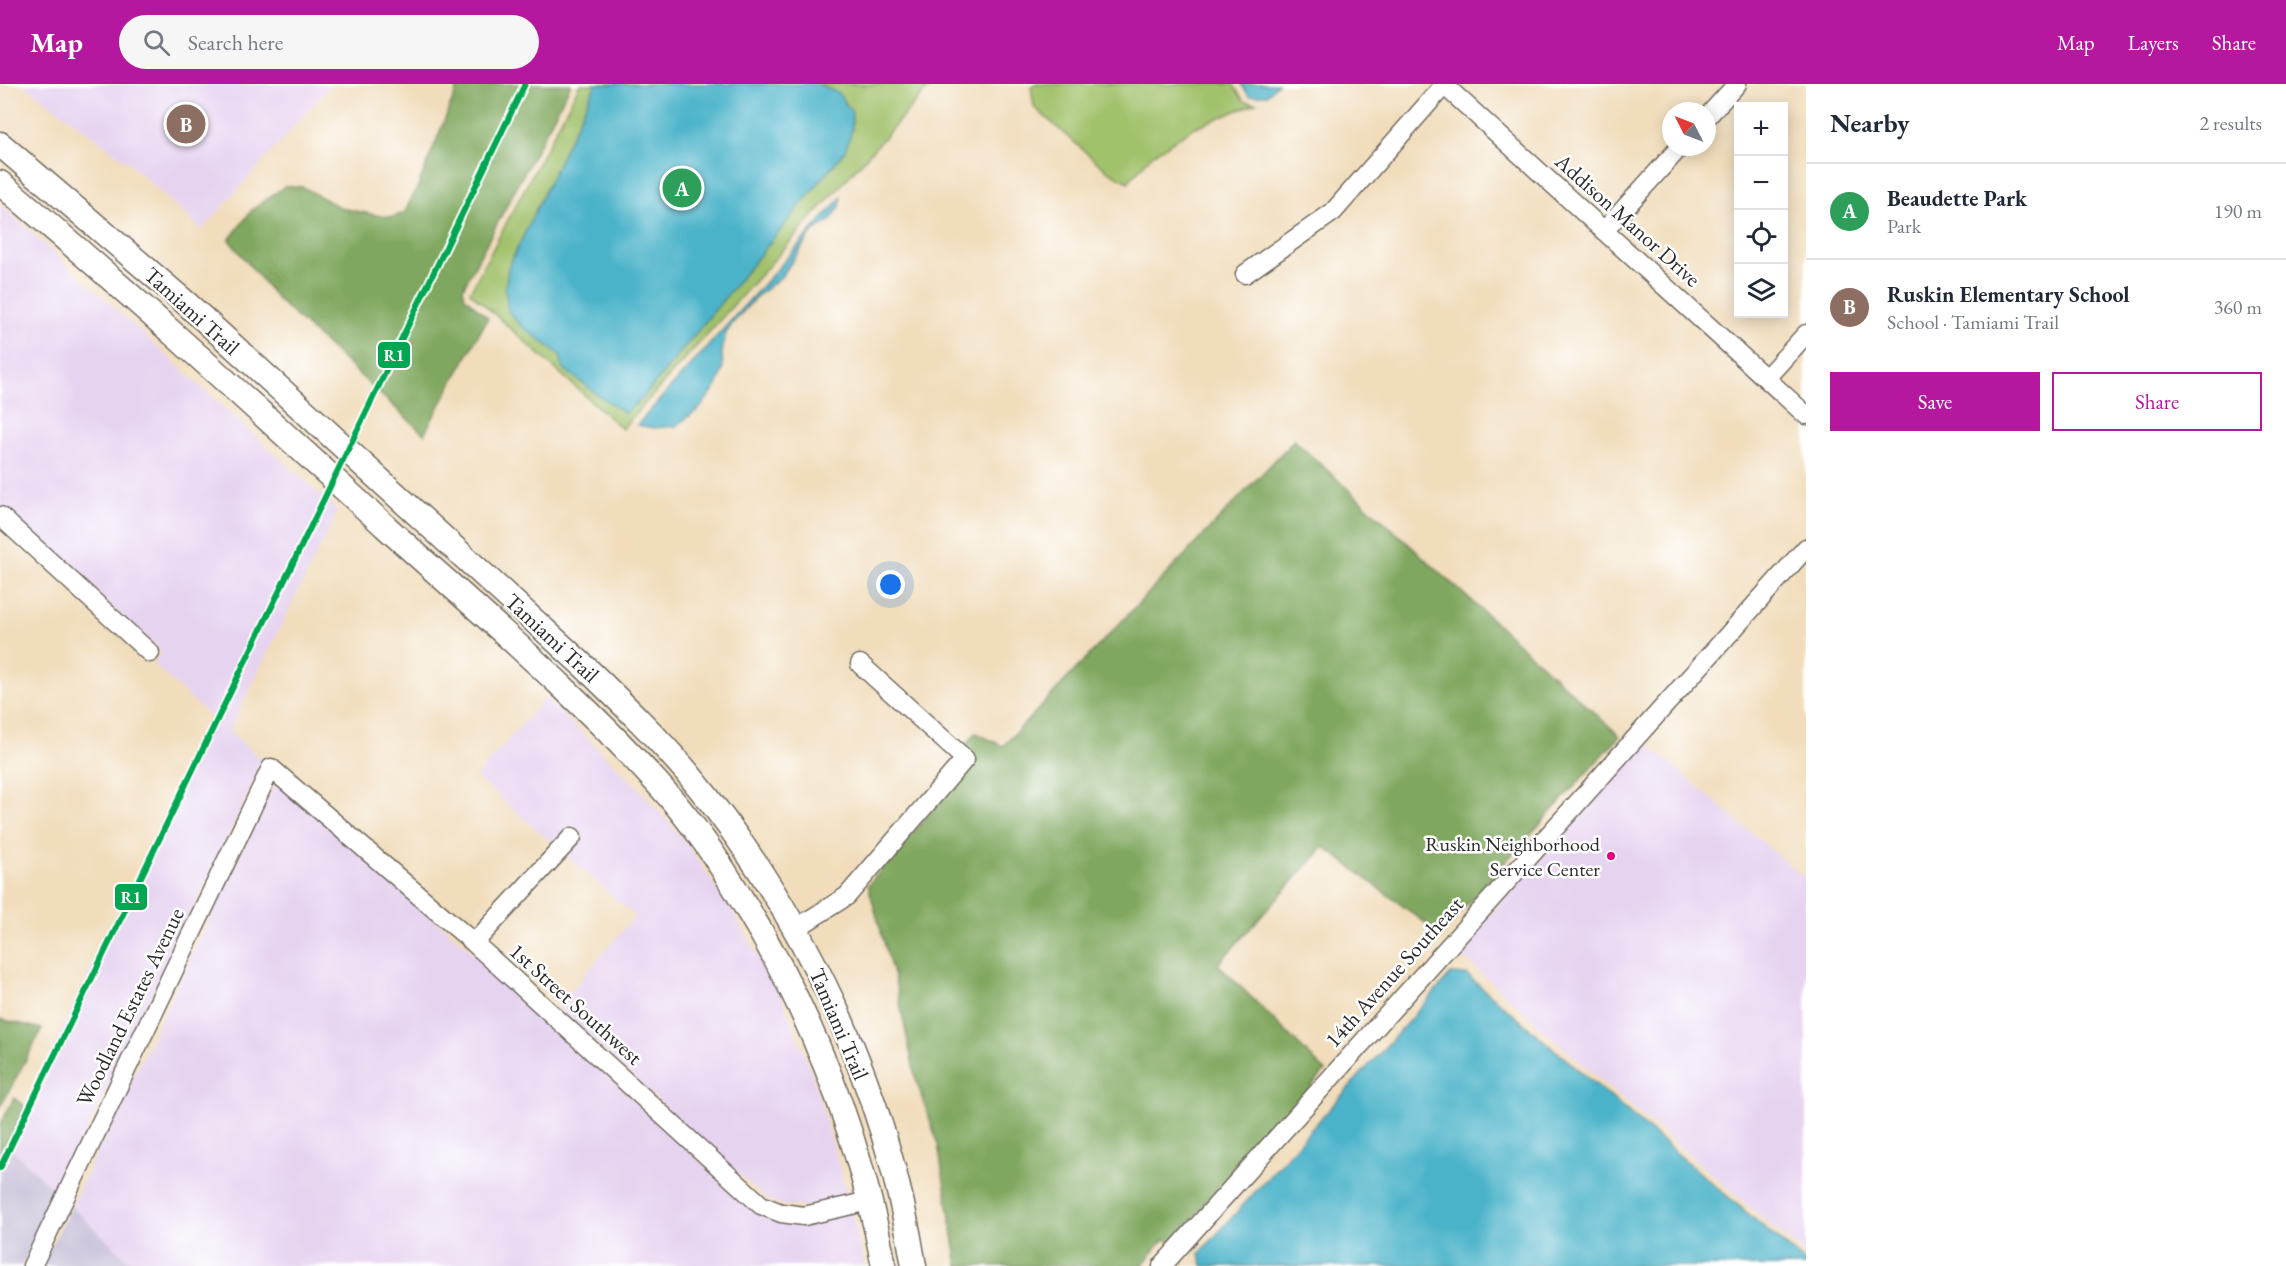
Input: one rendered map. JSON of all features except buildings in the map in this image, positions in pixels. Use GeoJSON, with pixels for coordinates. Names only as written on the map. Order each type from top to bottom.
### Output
{"type":"FeatureCollection","features":[{"type":"Feature","properties":{"kind":"main road","name":"Tamiami Trail"},"geometry":{"type":"LineString","coordinates":[[0,144],[186,303],[588,670],[642,722],[686,772],[761,873],[795,929],[830,996],[876,1112],[895,1179],[914,1266]]}},
{"type":"Feature","properties":{"kind":"main road","name":"Tamiami Trail"},"geometry":{"type":"LineString","coordinates":[[0,183],[290,439],[591,715],[669,797],[702,840],[770,945],[821,1050],[860,1159],[884,1266]]}},
{"type":"Feature","properties":{"kind":"street"},"geometry":{"type":"LineString","coordinates":[[1716,107],[1737,84]]}},
{"type":"Feature","properties":{"kind":"street"},"geometry":{"type":"LineString","coordinates":[[1245,274],[1333,212],[1444,85]]}},
{"type":"Feature","properties":{"kind":"street","name":"Addison Manor Drive"},"geometry":{"type":"LineString","coordinates":[[1444,85],[1806,415]]}},
{"type":"Feature","properties":{"kind":"street"},"geometry":{"type":"LineString","coordinates":[[1604,231],[1672,156]]}},
{"type":"Feature","properties":{"kind":"street"},"geometry":{"type":"LineString","coordinates":[[1766,378],[1806,334]]}},
{"type":"Feature","properties":{"kind":"street"},"geometry":{"type":"LineString","coordinates":[[0,516],[150,653]]}},
{"type":"Feature","properties":{"kind":"street","name":"14th Avenue Southeast"},"geometry":{"type":"LineString","coordinates":[[1162,1266],[1806,548]]}},
{"type":"Feature","properties":{"kind":"street"},"geometry":{"type":"LineString","coordinates":[[795,929],[847,896],[965,759],[860,664]]}},
{"type":"Feature","properties":{"kind":"street","name":"1st Street Southwest"},"geometry":{"type":"LineString","coordinates":[[271,768],[474,943],[761,1205],[781,1213],[804,1216],[869,1201]]}},
{"type":"Feature","properties":{"kind":"street","name":"Woodland Estates Avenue"},"geometry":{"type":"LineString","coordinates":[[32,1266],[271,768]]}},
{"type":"Feature","properties":{"kind":"street"},"geometry":{"type":"LineString","coordinates":[[474,943],[572,837]]}},
{"type":"Feature","properties":{"kind":"shaded area"},"geometry":{"type":"Polygon","coordinates":[[[23,84],[332,84],[202,230],[129,163],[23,84]]]}},
{"type":"Feature","properties":{"kind":"shaded area"},"geometry":{"type":"Polygon","coordinates":[[[0,204],[338,511],[229,731],[264,762],[259,768],[57,1193],[7,1145],[212,718],[153,664],[162,653],[0,505],[0,204]]]}},
{"type":"Feature","properties":{"kind":"shaded area"},"geometry":{"type":"Polygon","coordinates":[[[545,698],[637,786],[685,842],[729,906],[777,987],[811,1070],[848,1197],[803,1207],[782,1205],[765,1198],[557,1008],[635,916],[567,856],[584,838],[571,826],[553,844],[476,777],[545,698]]]}},
{"type":"Feature","properties":{"kind":"shaded area"},"geometry":{"type":"Polygon","coordinates":[[[1645,742],[1806,879],[1806,1255],[1558,1043],[1457,951],[1645,742]]]}},
{"type":"Feature","properties":{"kind":"shaded area"},"geometry":{"type":"Polygon","coordinates":[[[275,782],[469,949],[755,1211],[852,1214],[865,1266],[134,1266],[71,1206],[275,782]]]}},
{"type":"Feature","properties":{"kind":"shaded area"},"geometry":{"type":"Polygon","coordinates":[[[7,1145],[57,1193],[22,1266],[0,1266],[0,1158],[7,1145]]]}},
{"type":"Feature","properties":{"kind":"shaded area"},"geometry":{"type":"Polygon","coordinates":[[[71,1206],[134,1266],[42,1266],[71,1206]]]}},
{"type":"Feature","properties":{"kind":"green space"},"geometry":{"type":"Polygon","coordinates":[[[459,84],[571,84],[463,288],[465,297],[488,318],[424,434],[278,300],[229,240],[252,210],[285,186],[303,187],[341,208],[393,217],[404,213],[418,186],[459,84]]]}},
{"type":"Feature","properties":{"kind":"green space"},"geometry":{"type":"Polygon","coordinates":[[[580,84],[932,84],[622,429],[470,292],[580,84]]]}},
{"type":"Feature","properties":{"kind":"green space"},"geometry":{"type":"Polygon","coordinates":[[[1034,84],[1233,84],[1244,101],[1256,103],[1193,128],[1151,156],[1128,182],[1106,170],[1034,107],[1031,87],[1034,84]]]}},
{"type":"Feature","properties":{"kind":"green space"},"geometry":{"type":"Polygon","coordinates":[[[1294,440],[1620,736],[1440,934],[1324,847],[1218,964],[1325,1071],[1171,1243],[1165,1239],[1141,1266],[958,1266],[938,1145],[915,1076],[897,989],[868,885],[977,759],[963,747],[976,733],[1003,746],[1294,440]]]}},
{"type":"Feature","properties":{"kind":"green space"},"geometry":{"type":"Polygon","coordinates":[[[0,1019],[42,1029],[0,1108],[0,1019]]]}},
{"type":"Feature","properties":{"kind":"green space"},"geometry":{"type":"Polygon","coordinates":[[[14,1098],[25,1106],[0,1158],[0,1125],[14,1098]]]}},
{"type":"Feature","properties":{"kind":"water"},"geometry":{"type":"Polygon","coordinates":[[[596,84],[818,84],[838,93],[852,112],[852,130],[845,151],[643,398],[625,413],[563,368],[560,355],[520,325],[508,311],[505,290],[508,268],[596,84]]]}},
{"type":"Feature","properties":{"kind":"water"},"geometry":{"type":"Polygon","coordinates":[[[1241,84],[1278,84],[1267,95],[1249,96],[1241,84]]]}},
{"type":"Feature","properties":{"kind":"water"},"geometry":{"type":"Polygon","coordinates":[[[841,198],[840,207],[829,222],[814,230],[781,277],[756,297],[732,324],[725,335],[722,353],[723,370],[717,386],[700,408],[676,426],[654,428],[637,425],[841,198]]]}},
{"type":"Feature","properties":{"kind":"water"},"geometry":{"type":"Polygon","coordinates":[[[1451,974],[1467,975],[1806,1263],[1806,1266],[1202,1266],[1200,1253],[1451,974]]]}},
{"type":"Feature","properties":{"kind":"transit line","name":"R1"},"geometry":{"type":"LineString","coordinates":[[0,1168],[525,84]]}},
{"type":"Feature","properties":{"kind":"place","name":"Ruskin Elementary School"},"geometry":{"type":"Point","coordinates":[186,124]}},
{"type":"Feature","properties":{"kind":"place","name":"Beaudette Park"},"geometry":{"type":"Point","coordinates":[682,188]}},
{"type":"Feature","properties":{"kind":"place","name":"Ruskin Neighborhood Service Center"},"geometry":{"type":"Point","coordinates":[1611,856]}}]}
